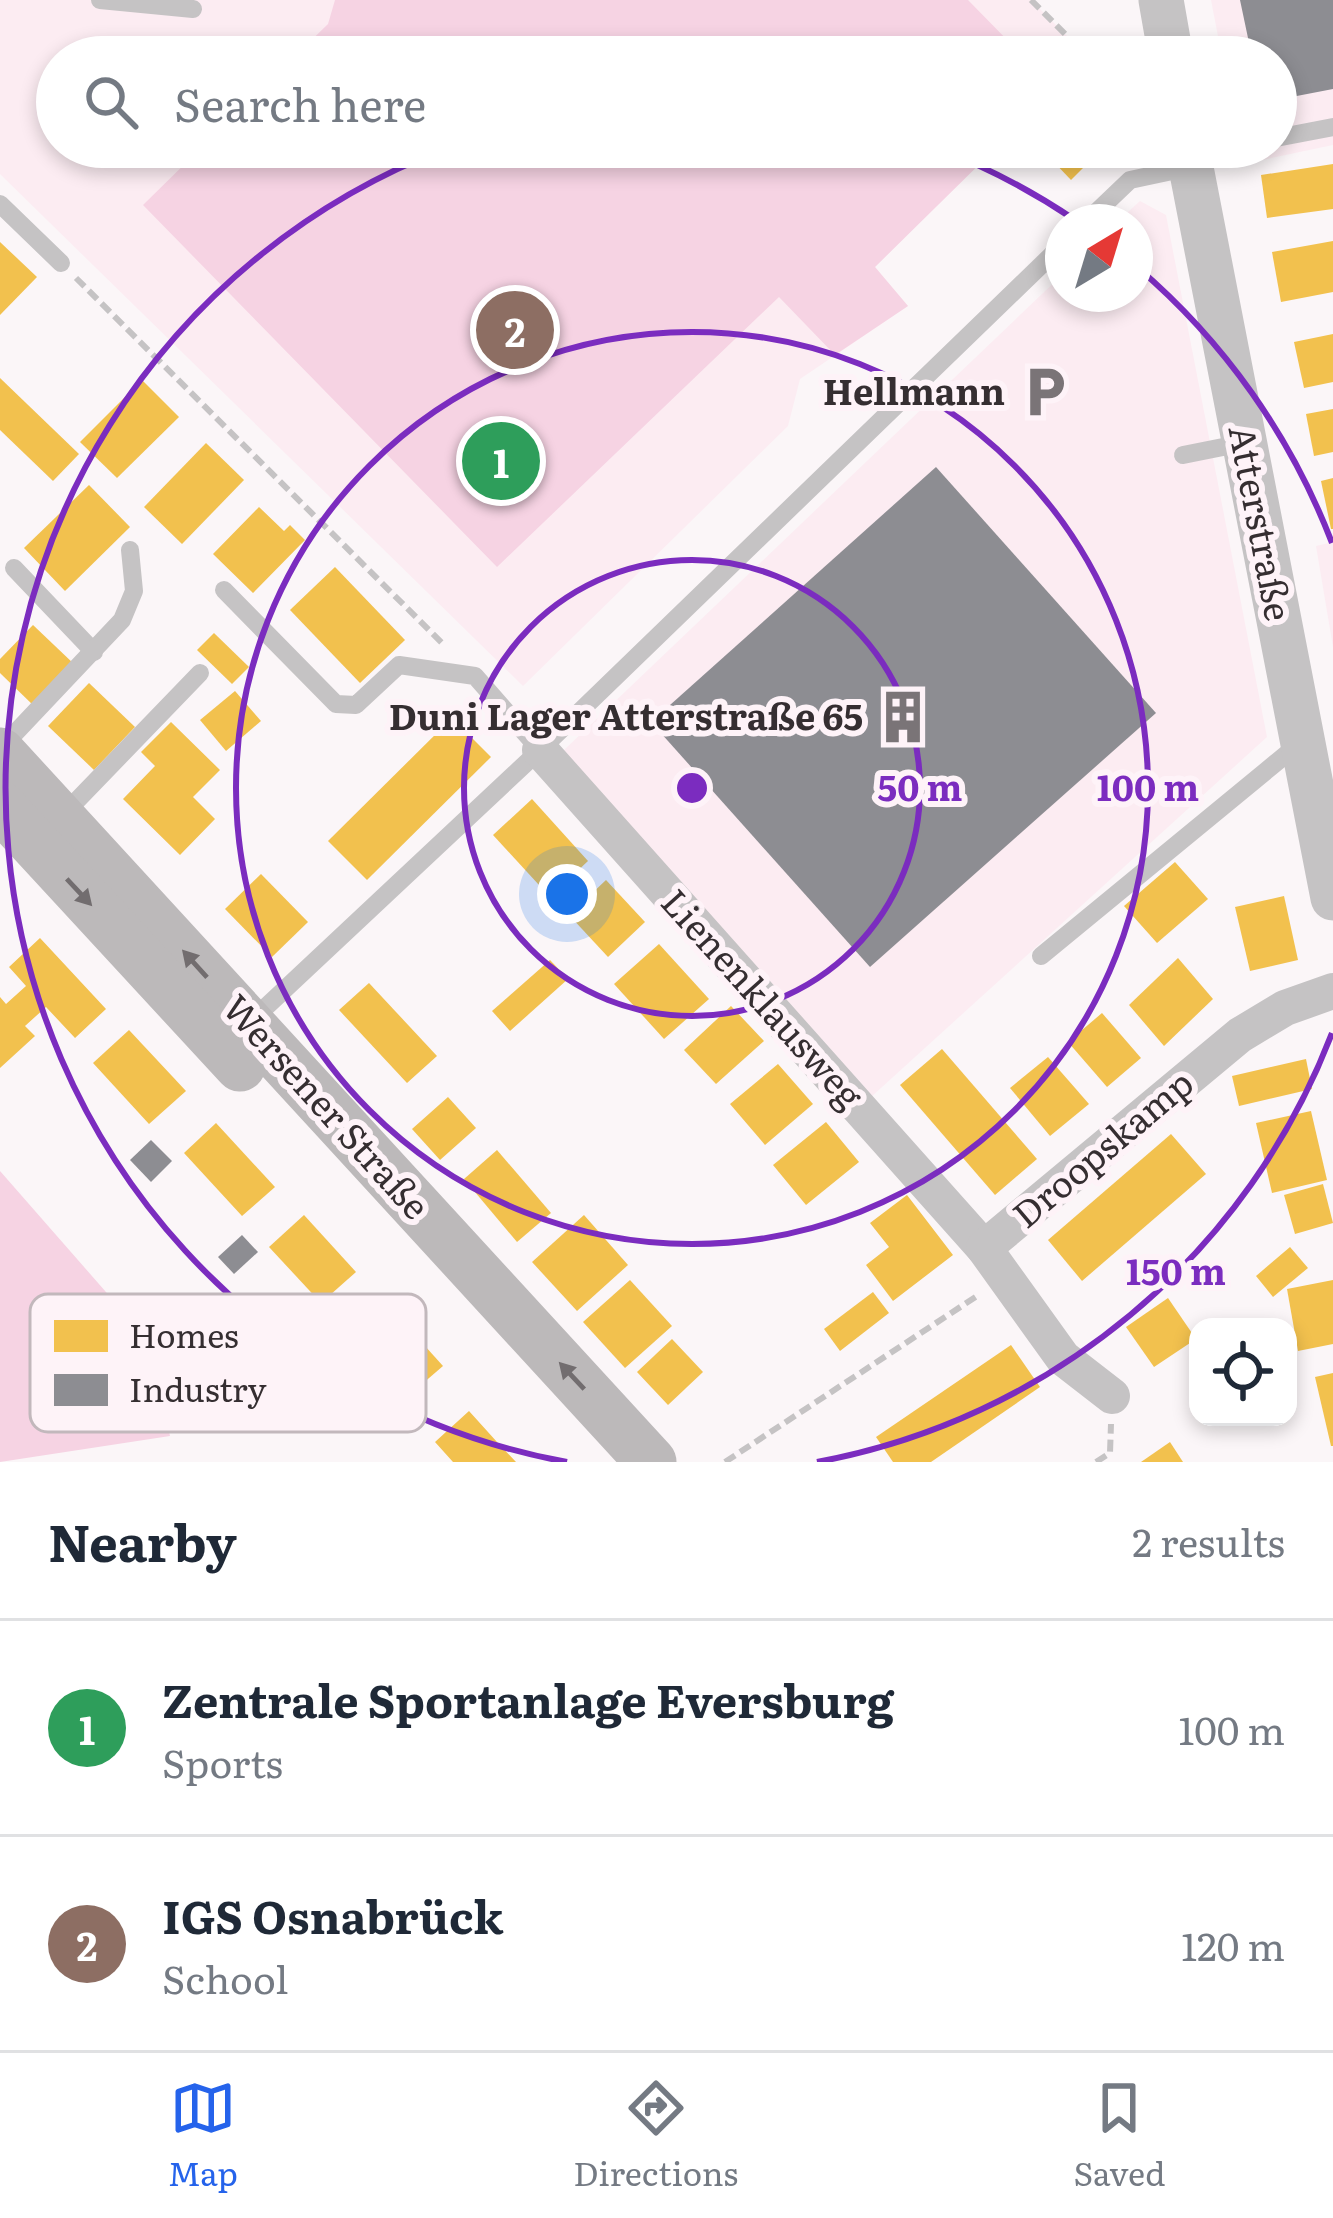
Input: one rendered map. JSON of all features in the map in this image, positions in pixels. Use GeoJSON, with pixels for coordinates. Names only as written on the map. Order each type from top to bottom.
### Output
{"type":"FeatureCollection","features":[{"type":"Feature","properties":{"kind":"main road","name":"Wersener Straße"},"geometry":{"type":"LineString","coordinates":[[0,751],[651,1462]]}},
{"type":"Feature","properties":{"kind":"main road","name":"Wersener Straße"},"geometry":{"type":"LineString","coordinates":[[0,806],[603,1462]]}},
{"type":"Feature","properties":{"kind":"street"},"geometry":{"type":"LineString","coordinates":[[1161,0],[1167,36]]}},
{"type":"Feature","properties":{"kind":"street","name":"Atterstraße"},"geometry":{"type":"LineString","coordinates":[[1191,168],[1300,743],[1330,868]]}},
{"type":"Feature","properties":{"kind":"street","name":"Lienenklausweg"},"geometry":{"type":"LineString","coordinates":[[540,750],[984,1248]]}},
{"type":"Feature","properties":{"kind":"street","name":"Droopskamp"},"geometry":{"type":"LineString","coordinates":[[1112,1396],[1063,1358],[984,1248],[1240,1035],[1285,1007],[1333,992]]}},
{"type":"Feature","properties":{"kind":"lane"},"geometry":{"type":"LineString","coordinates":[[100,0],[193,9]]}},
{"type":"Feature","properties":{"kind":"lane"},"geometry":{"type":"LineString","coordinates":[[1297,134],[1333,127]]}},
{"type":"Feature","properties":{"kind":"lane"},"geometry":{"type":"LineString","coordinates":[[1105,204],[1130,180],[1161,168]]}},
{"type":"Feature","properties":{"kind":"lane"},"geometry":{"type":"LineString","coordinates":[[0,204],[61,263]]}},
{"type":"Feature","properties":{"kind":"lane"},"geometry":{"type":"LineString","coordinates":[[248,1023],[540,750],[1045,261]]}},
{"type":"Feature","properties":{"kind":"lane"},"geometry":{"type":"LineString","coordinates":[[1183,455],[1245,442]]}},
{"type":"Feature","properties":{"kind":"lane"},"geometry":{"type":"LineString","coordinates":[[0,751],[122,620],[134,591],[130,550]]}},
{"type":"Feature","properties":{"kind":"lane"},"geometry":{"type":"LineString","coordinates":[[14,568],[94,652]]}},
{"type":"Feature","properties":{"kind":"lane"},"geometry":{"type":"LineString","coordinates":[[224,590],[336,704],[356,705],[400,664],[475,676],[540,750]]}},
{"type":"Feature","properties":{"kind":"lane"},"geometry":{"type":"LineString","coordinates":[[60,818],[200,674]]}},
{"type":"Feature","properties":{"kind":"lane"},"geometry":{"type":"LineString","coordinates":[[1041,956],[1300,743]]}},
{"type":"Feature","properties":{"kind":"path"},"geometry":{"type":"LineString","coordinates":[[1031,0],[1067,36]]}},
{"type":"Feature","properties":{"kind":"path"},"geometry":{"type":"LineString","coordinates":[[61,263],[475,676]]}},
{"type":"Feature","properties":{"kind":"path"},"geometry":{"type":"LineString","coordinates":[[724,1462],[1006,1278]]}},
{"type":"Feature","properties":{"kind":"path"},"geometry":{"type":"LineString","coordinates":[[1096,1462],[1110,1453],[1112,1396]]}},
{"type":"Feature","properties":{"kind":"shaded area"},"geometry":{"type":"Polygon","coordinates":[[[0,0],[1031,0],[1067,36],[36,36],[36,168],[974,168],[875,267],[908,306],[800,379],[788,426],[523,686],[0,174],[0,0]]]}},
{"type":"Feature","properties":{"kind":"shaded area"},"geometry":{"type":"Polygon","coordinates":[[[335,0],[968,0],[1003,36],[316,36],[328,24],[335,0]]]}},
{"type":"Feature","properties":{"kind":"shaded area"},"geometry":{"type":"Polygon","coordinates":[[[1211,0],[1333,0],[1333,145],[1297,153],[1297,36],[1218,36],[1211,0]]]}},
{"type":"Feature","properties":{"kind":"shaded area"},"geometry":{"type":"Polygon","coordinates":[[[181,168],[976,168],[875,267],[908,306],[835,355],[779,297],[497,567],[143,205],[181,168]]]}},
{"type":"Feature","properties":{"kind":"shaded area"},"geometry":{"type":"Polygon","coordinates":[[[1153,208],[1166,215],[1267,737],[870,1098],[563,751],[1045,291],[1045,312],[1153,312],[1153,208]]]}},
{"type":"Feature","properties":{"kind":"shaded area"},"geometry":{"type":"Polygon","coordinates":[[[1333,542],[1333,647],[1316,546],[1333,542]]]}},
{"type":"Feature","properties":{"kind":"shaded area"},"geometry":{"type":"Polygon","coordinates":[[[0,1171],[108,1294],[30,1294],[30,1432],[169,1432],[170,1436],[0,1462],[0,1171]]]}},
{"type":"Feature","properties":{"kind":"building: Homes"},"geometry":{"type":"Polygon","coordinates":[[[1333,164],[1333,209],[1267,218],[1261,175],[1333,164]]]}},
{"type":"Feature","properties":{"kind":"building: Homes"},"geometry":{"type":"Polygon","coordinates":[[[1060,168],[1083,168],[1071,180],[1060,168]]]}},
{"type":"Feature","properties":{"kind":"building: Homes"},"geometry":{"type":"Polygon","coordinates":[[[1333,241],[1333,292],[1281,302],[1272,252],[1333,241]]]}},
{"type":"Feature","properties":{"kind":"building: Homes"},"geometry":{"type":"Polygon","coordinates":[[[0,242],[37,277],[0,315],[0,242]]]}},
{"type":"Feature","properties":{"kind":"building: Homes"},"geometry":{"type":"Polygon","coordinates":[[[1333,334],[1333,382],[1304,388],[1294,342],[1333,334]]]}},
{"type":"Feature","properties":{"kind":"building: Homes"},"geometry":{"type":"Polygon","coordinates":[[[0,378],[79,454],[53,481],[0,430],[0,378]]]}},
{"type":"Feature","properties":{"kind":"building: Homes"},"geometry":{"type":"Polygon","coordinates":[[[142,380],[179,417],[117,478],[80,442],[142,380]]]}},
{"type":"Feature","properties":{"kind":"building: Homes"},"geometry":{"type":"Polygon","coordinates":[[[1333,409],[1333,452],[1314,456],[1306,414],[1333,409]]]}},
{"type":"Feature","properties":{"kind":"building: Homes"},"geometry":{"type":"Polygon","coordinates":[[[206,443],[244,480],[182,544],[144,507],[206,443]]]}},
{"type":"Feature","properties":{"kind":"building: Homes"},"geometry":{"type":"Polygon","coordinates":[[[1333,478],[1333,529],[1331,529],[1321,481],[1333,478]]]}},
{"type":"Feature","properties":{"kind":"building: Homes"},"geometry":{"type":"Polygon","coordinates":[[[89,485],[130,527],[65,591],[24,548],[89,485]]]}},
{"type":"Feature","properties":{"kind":"building: Homes"},"geometry":{"type":"Polygon","coordinates":[[[259,507],[284,531],[290,525],[305,540],[253,593],[213,554],[259,507]]]}},
{"type":"Feature","properties":{"kind":"building: Homes"},"geometry":{"type":"Polygon","coordinates":[[[335,567],[405,640],[360,683],[290,610],[335,567]]]}},
{"type":"Feature","properties":{"kind":"building: Homes"},"geometry":{"type":"Polygon","coordinates":[[[33,625],[75,665],[35,707],[0,673],[0,659],[33,625]]]}},
{"type":"Feature","properties":{"kind":"building: Homes"},"geometry":{"type":"Polygon","coordinates":[[[214,633],[249,667],[232,684],[197,650],[214,633]]]}},
{"type":"Feature","properties":{"kind":"building: Homes"},"geometry":{"type":"Polygon","coordinates":[[[89,683],[135,727],[94,770],[48,726],[89,683]]]}},
{"type":"Feature","properties":{"kind":"building: Homes"},"geometry":{"type":"Polygon","coordinates":[[[235,691],[261,721],[226,751],[200,720],[235,691]]]}},
{"type":"Feature","properties":{"kind":"building: Homes"},"geometry":{"type":"Polygon","coordinates":[[[452,718],[491,757],[367,880],[328,841],[452,718]]]}},
{"type":"Feature","properties":{"kind":"building: Homes"},"geometry":{"type":"Polygon","coordinates":[[[171,722],[220,770],[193,797],[215,819],[180,855],[123,799],[155,766],[141,752],[171,722]]]}},
{"type":"Feature","properties":{"kind":"building: Homes"},"geometry":{"type":"Polygon","coordinates":[[[532,799],[588,861],[550,897],[493,835],[532,799]]]}},
{"type":"Feature","properties":{"kind":"building: Homes"},"geometry":{"type":"Polygon","coordinates":[[[1175,862],[1208,899],[1157,943],[1124,906],[1175,862]]]}},
{"type":"Feature","properties":{"kind":"building: Homes"},"geometry":{"type":"Polygon","coordinates":[[[261,874],[308,922],[272,957],[225,909],[261,874]]]}},
{"type":"Feature","properties":{"kind":"building: Homes"},"geometry":{"type":"Polygon","coordinates":[[[606,880],[645,922],[608,957],[569,915],[606,880]]]}},
{"type":"Feature","properties":{"kind":"building: Homes"},"geometry":{"type":"Polygon","coordinates":[[[1284,896],[1298,960],[1250,971],[1235,907],[1284,896]]]}},
{"type":"Feature","properties":{"kind":"building: Homes"},"geometry":{"type":"Polygon","coordinates":[[[40,938],[106,1009],[75,1038],[46,1007],[25,1026],[35,1036],[0,1068],[0,997],[6,1004],[26,986],[9,967],[40,938]]]}},
{"type":"Feature","properties":{"kind":"building: Homes"},"geometry":{"type":"Polygon","coordinates":[[[659,944],[709,999],[664,1039],[614,984],[659,944]]]}},
{"type":"Feature","properties":{"kind":"building: Homes"},"geometry":{"type":"Polygon","coordinates":[[[1178,958],[1213,999],[1164,1046],[1129,1005],[1178,958]]]}},
{"type":"Feature","properties":{"kind":"building: Homes"},"geometry":{"type":"Polygon","coordinates":[[[550,960],[568,979],[510,1031],[492,1011],[550,960]]]}},
{"type":"Feature","properties":{"kind":"building: Homes"},"geometry":{"type":"Polygon","coordinates":[[[369,983],[437,1056],[407,1083],[339,1010],[369,983]]]}},
{"type":"Feature","properties":{"kind":"building: Homes"},"geometry":{"type":"Polygon","coordinates":[[[731,1006],[764,1041],[716,1084],[684,1050],[731,1006]]]}},
{"type":"Feature","properties":{"kind":"building: Homes"},"geometry":{"type":"Polygon","coordinates":[[[1102,1013],[1141,1058],[1107,1087],[1068,1042],[1102,1013]]]}},
{"type":"Feature","properties":{"kind":"building: Homes"},"geometry":{"type":"Polygon","coordinates":[[[129,1030],[186,1091],[149,1124],[93,1063],[129,1030]]]}},
{"type":"Feature","properties":{"kind":"building: Homes"},"geometry":{"type":"Polygon","coordinates":[[[942,1049],[1037,1159],[995,1195],[900,1085],[942,1049]]]}},
{"type":"Feature","properties":{"kind":"building: Homes"},"geometry":{"type":"Polygon","coordinates":[[[1048,1057],[1089,1104],[1050,1136],[1010,1088],[1048,1057]]]}},
{"type":"Feature","properties":{"kind":"building: Homes"},"geometry":{"type":"Polygon","coordinates":[[[1306,1059],[1312,1089],[1239,1106],[1232,1076],[1306,1059]]]}},
{"type":"Feature","properties":{"kind":"building: Homes"},"geometry":{"type":"Polygon","coordinates":[[[778,1064],[813,1104],[765,1145],[730,1104],[778,1064]]]}},
{"type":"Feature","properties":{"kind":"building: Homes"},"geometry":{"type":"Polygon","coordinates":[[[448,1097],[476,1128],[440,1160],[412,1129],[448,1097]]]}},
{"type":"Feature","properties":{"kind":"building: Homes"},"geometry":{"type":"Polygon","coordinates":[[[1311,1111],[1327,1180],[1272,1193],[1256,1123],[1311,1111]]]}},
{"type":"Feature","properties":{"kind":"building: Homes"},"geometry":{"type":"Polygon","coordinates":[[[826,1122],[859,1162],[806,1205],[773,1165],[826,1122]]]}},
{"type":"Feature","properties":{"kind":"building: Homes"},"geometry":{"type":"Polygon","coordinates":[[[216,1123],[275,1187],[242,1216],[184,1153],[216,1123]]]}},
{"type":"Feature","properties":{"kind":"building: Homes"},"geometry":{"type":"Polygon","coordinates":[[[1171,1134],[1206,1174],[1082,1281],[1048,1240],[1171,1134]]]}},
{"type":"Feature","properties":{"kind":"building: Homes"},"geometry":{"type":"Polygon","coordinates":[[[497,1150],[551,1213],[517,1242],[464,1179],[497,1150]]]}},
{"type":"Feature","properties":{"kind":"building: Homes"},"geometry":{"type":"Polygon","coordinates":[[[1323,1184],[1333,1223],[1295,1234],[1284,1195],[1323,1184]]]}},
{"type":"Feature","properties":{"kind":"building: Homes"},"geometry":{"type":"Polygon","coordinates":[[[907,1195],[953,1255],[893,1301],[866,1265],[889,1247],[870,1223],[907,1195]]]}},
{"type":"Feature","properties":{"kind":"building: Homes"},"geometry":{"type":"Polygon","coordinates":[[[304,1215],[356,1272],[331,1294],[313,1294],[269,1247],[304,1215]]]}},
{"type":"Feature","properties":{"kind":"building: Homes"},"geometry":{"type":"Polygon","coordinates":[[[584,1215],[628,1265],[577,1311],[532,1262],[584,1215]]]}},
{"type":"Feature","properties":{"kind":"building: Homes"},"geometry":{"type":"Polygon","coordinates":[[[1290,1247],[1308,1268],[1273,1297],[1256,1276],[1290,1247]]]}},
{"type":"Feature","properties":{"kind":"building: Homes"},"geometry":{"type":"Polygon","coordinates":[[[630,1280],[672,1326],[625,1368],[583,1322],[630,1280]]]}},
{"type":"Feature","properties":{"kind":"building: Homes"},"geometry":{"type":"Polygon","coordinates":[[[1333,1280],[1333,1344],[1298,1351],[1297,1318],[1292,1318],[1287,1289],[1333,1280]]]}},
{"type":"Feature","properties":{"kind":"building: Homes"},"geometry":{"type":"Polygon","coordinates":[[[873,1292],[889,1313],[840,1351],[824,1329],[873,1292]]]}},
{"type":"Feature","properties":{"kind":"building: Homes"},"geometry":{"type":"Polygon","coordinates":[[[1168,1298],[1189,1329],[1189,1344],[1154,1367],[1126,1327],[1168,1298]]]}},
{"type":"Feature","properties":{"kind":"building: Homes"},"geometry":{"type":"Polygon","coordinates":[[[672,1339],[703,1372],[668,1405],[637,1372],[672,1339]]]}},
{"type":"Feature","properties":{"kind":"building: Homes"},"geometry":{"type":"Polygon","coordinates":[[[1011,1345],[1040,1387],[931,1462],[893,1462],[876,1437],[1011,1345]]]}},
{"type":"Feature","properties":{"kind":"building: Homes"},"geometry":{"type":"Polygon","coordinates":[[[426,1347],[443,1366],[426,1381],[426,1347]]]}},
{"type":"Feature","properties":{"kind":"building: Homes"},"geometry":{"type":"Polygon","coordinates":[[[1333,1373],[1333,1446],[1331,1446],[1315,1377],[1333,1373]]]}},
{"type":"Feature","properties":{"kind":"building: Homes"},"geometry":{"type":"Polygon","coordinates":[[[469,1411],[516,1462],[453,1462],[435,1442],[469,1411]]]}},
{"type":"Feature","properties":{"kind":"building: Homes"},"geometry":{"type":"Polygon","coordinates":[[[1170,1442],[1183,1462],[1141,1462],[1170,1442]]]}},
{"type":"Feature","properties":{"kind":"building: Industry"},"geometry":{"type":"Polygon","coordinates":[[[1240,0],[1333,0],[1333,89],[1297,96],[1297,36],[1248,36],[1240,0]]]}},
{"type":"Feature","properties":{"kind":"building: Industry","name":"Duni Lager Atterstraße 65"},"geometry":{"type":"Polygon","coordinates":[[[936,467],[1156,713],[870,967],[651,722],[936,467]]]}},
{"type":"Feature","properties":{"kind":"building: Industry"},"geometry":{"type":"Polygon","coordinates":[[[151,1140],[172,1161],[151,1182],[130,1160],[151,1140]]]}},
{"type":"Feature","properties":{"kind":"building: Industry"},"geometry":{"type":"Polygon","coordinates":[[[242,1235],[258,1252],[234,1274],[218,1257],[242,1235]]]}},
{"type":"Feature","properties":{"kind":"place","name":"IGS Osnabrück"},"geometry":{"type":"Point","coordinates":[515,330]}},
{"type":"Feature","properties":{"kind":"place","name":"Hellmann"},"geometry":{"type":"Point","coordinates":[1045,392]}},
{"type":"Feature","properties":{"kind":"place","name":"Zentrale Sportanlage Eversburg"},"geometry":{"type":"Point","coordinates":[501,461]}},
{"type":"Feature","properties":{"kind":"place","name":"Duni Lager Atterstraße 65"},"geometry":{"type":"Point","coordinates":[903,717]}}]}
